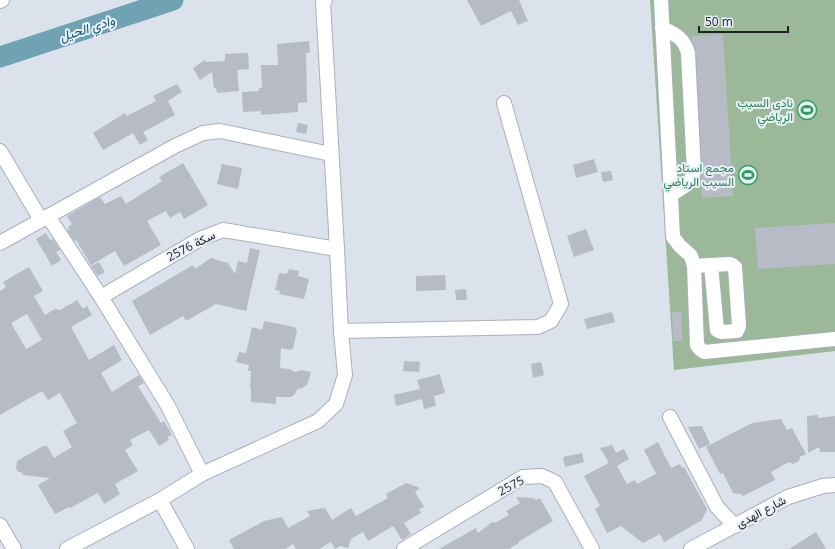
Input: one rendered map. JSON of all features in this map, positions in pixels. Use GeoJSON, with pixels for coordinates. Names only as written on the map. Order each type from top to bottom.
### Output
{"type":"FeatureCollection","features":[{"type":"Feature","properties":{"kind":"street"},"geometry":{"type":"LineString","coordinates":[[67,549],[160,500],[202,474],[318,422],[336,404],[345,375],[341,331],[322,2],[325,0]]}},
{"type":"Feature","properties":{"kind":"street"},"geometry":{"type":"LineString","coordinates":[[661,0],[673,237],[691,256],[694,266],[697,345],[704,352],[835,339]]}},
{"type":"Feature","properties":{"kind":"street"},"geometry":{"type":"LineString","coordinates":[[662,28],[678,35],[686,46],[694,171],[688,184],[671,195]]}},
{"type":"Feature","properties":{"kind":"street"},"geometry":{"type":"LineString","coordinates":[[341,331],[538,328],[551,321],[561,304],[504,103]]}},
{"type":"Feature","properties":{"kind":"street"},"geometry":{"type":"LineString","coordinates":[[0,243],[175,146],[203,133],[220,131],[331,154]]}},
{"type":"Feature","properties":{"kind":"street"},"geometry":{"type":"LineString","coordinates":[[0,151],[44,218],[101,297],[168,406],[202,474]]}},
{"type":"Feature","properties":{"kind":"street","name":"سكة 2576"},"geometry":{"type":"LineString","coordinates":[[101,297],[200,239],[223,230],[337,249]]}},
{"type":"Feature","properties":{"kind":"street"},"geometry":{"type":"LineString","coordinates":[[694,266],[711,265]]}},
{"type":"Feature","properties":{"kind":"street"},"geometry":{"type":"LineString","coordinates":[[670,417],[717,506],[735,526]]}},
{"type":"Feature","properties":{"kind":"street","name":"2575"},"geometry":{"type":"LineString","coordinates":[[404,549],[522,477],[542,476],[555,482],[592,549]]}},
{"type":"Feature","properties":{"kind":"street","name":"شارع الهدى"},"geometry":{"type":"LineString","coordinates":[[691,549],[788,497],[823,486],[835,485]]}},
{"type":"Feature","properties":{"kind":"street"},"geometry":{"type":"LineString","coordinates":[[160,500],[187,549]]}},
{"type":"Feature","properties":{"kind":"street"},"geometry":{"type":"LineString","coordinates":[[0,525],[14,549]]}},
{"type":"Feature","properties":{"kind":"green space","name":"مجمع استاد السيب الرياضي"},"geometry":{"type":"Polygon","coordinates":[[[650,0],[835,0],[835,351],[674,370],[650,0]]]}},
{"type":"Feature","properties":{"kind":"building"},"geometry":{"type":"Polygon","coordinates":[[[467,0],[519,0],[528,21],[518,25],[511,11],[481,26],[467,0]]]}},
{"type":"Feature","properties":{"kind":"building"},"geometry":{"type":"Polygon","coordinates":[[[723,34],[733,196],[702,198],[696,53],[692,36],[723,34]]]}},
{"type":"Feature","properties":{"kind":"building"},"geometry":{"type":"Polygon","coordinates":[[[309,41],[310,53],[306,53],[307,102],[298,103],[298,112],[261,115],[261,111],[243,112],[242,92],[259,91],[259,88],[262,88],[261,65],[278,65],[277,44],[309,41]]]}},
{"type":"Feature","properties":{"kind":"building"},"geometry":{"type":"Polygon","coordinates":[[[248,53],[249,69],[237,70],[239,91],[217,93],[216,88],[214,88],[212,72],[200,80],[193,68],[205,60],[206,62],[225,61],[225,54],[248,53]]]}},
{"type":"Feature","properties":{"kind":"building"},"geometry":{"type":"Polygon","coordinates":[[[177,84],[182,92],[168,101],[175,115],[143,132],[148,140],[140,145],[133,133],[103,150],[93,133],[125,113],[127,116],[156,101],[153,96],[177,84]]]}},
{"type":"Feature","properties":{"kind":"building"},"geometry":{"type":"Polygon","coordinates":[[[298,123],[308,125],[306,134],[296,132],[298,123]]]}},
{"type":"Feature","properties":{"kind":"building"},"geometry":{"type":"Polygon","coordinates":[[[594,159],[598,172],[576,178],[573,165],[594,159]]]}},
{"type":"Feature","properties":{"kind":"building"},"geometry":{"type":"Polygon","coordinates":[[[183,163],[208,205],[184,219],[180,212],[170,218],[166,211],[147,221],[161,245],[124,266],[115,251],[91,265],[76,240],[74,241],[67,230],[72,224],[67,216],[100,197],[105,204],[121,196],[126,204],[162,181],[159,177],[183,163]]]}},
{"type":"Feature","properties":{"kind":"building"},"geometry":{"type":"Polygon","coordinates":[[[222,164],[242,168],[238,189],[217,184],[222,164]]]}},
{"type":"Feature","properties":{"kind":"building"},"geometry":{"type":"Polygon","coordinates":[[[611,171],[613,180],[603,182],[601,172],[611,171]]]}},
{"type":"Feature","properties":{"kind":"building"},"geometry":{"type":"Polygon","coordinates":[[[835,223],[835,264],[758,269],[755,228],[835,223]]]}},
{"type":"Feature","properties":{"kind":"building"},"geometry":{"type":"Polygon","coordinates":[[[586,229],[594,250],[574,257],[567,236],[586,229]]]}},
{"type":"Feature","properties":{"kind":"building"},"geometry":{"type":"Polygon","coordinates":[[[46,233],[50,240],[53,239],[60,250],[56,252],[61,260],[52,266],[36,239],[46,233]]]}},
{"type":"Feature","properties":{"kind":"building"},"geometry":{"type":"Polygon","coordinates":[[[250,248],[260,250],[246,311],[216,304],[186,321],[183,316],[150,335],[132,301],[193,265],[195,269],[211,258],[228,263],[235,274],[238,261],[247,263],[250,248]]]}},
{"type":"Feature","properties":{"kind":"building"},"geometry":{"type":"Polygon","coordinates":[[[99,262],[105,272],[98,276],[91,266],[99,262]]]}},
{"type":"Feature","properties":{"kind":"building"},"geometry":{"type":"Polygon","coordinates":[[[29,267],[43,291],[34,296],[45,315],[55,309],[60,310],[77,300],[83,309],[87,306],[92,315],[71,327],[89,360],[114,345],[122,360],[101,373],[112,392],[139,375],[144,383],[138,386],[161,423],[164,421],[172,435],[167,437],[169,440],[159,446],[149,430],[130,440],[133,445],[125,450],[138,471],[115,484],[120,494],[104,504],[98,493],[55,514],[38,485],[50,478],[23,475],[21,472],[18,472],[16,468],[17,461],[43,446],[47,446],[54,458],[72,447],[63,431],[77,423],[60,393],[48,400],[42,391],[0,415],[0,291],[6,287],[3,282],[29,267]],[[27,314],[11,323],[26,349],[42,340],[27,314]]]}},
{"type":"Feature","properties":{"kind":"building"},"geometry":{"type":"Polygon","coordinates":[[[289,269],[299,271],[298,276],[309,279],[304,299],[279,294],[280,291],[275,290],[279,273],[287,274],[289,269]]]}},
{"type":"Feature","properties":{"kind":"building"},"geometry":{"type":"Polygon","coordinates":[[[445,275],[446,290],[416,291],[416,276],[445,275]]]}},
{"type":"Feature","properties":{"kind":"building"},"geometry":{"type":"Polygon","coordinates":[[[466,289],[467,300],[456,300],[455,290],[466,289]]]}},
{"type":"Feature","properties":{"kind":"building"},"geometry":{"type":"Polygon","coordinates":[[[612,312],[615,322],[587,329],[584,319],[612,312]]]}},
{"type":"Feature","properties":{"kind":"building"},"geometry":{"type":"Polygon","coordinates":[[[672,312],[681,312],[682,341],[673,341],[672,312]]]}},
{"type":"Feature","properties":{"kind":"building"},"geometry":{"type":"Polygon","coordinates":[[[264,321],[294,327],[297,330],[293,349],[289,350],[281,348],[280,368],[289,369],[295,372],[301,370],[311,372],[307,385],[297,389],[295,394],[291,397],[276,397],[276,404],[251,402],[251,371],[248,371],[249,365],[236,362],[239,352],[246,353],[252,327],[262,330],[264,321]]]}},
{"type":"Feature","properties":{"kind":"building"},"geometry":{"type":"Polygon","coordinates":[[[404,361],[420,362],[419,372],[403,371],[404,361]]]}},
{"type":"Feature","properties":{"kind":"building"},"geometry":{"type":"Polygon","coordinates":[[[541,362],[544,375],[533,378],[531,364],[541,362]]]}},
{"type":"Feature","properties":{"kind":"building"},"geometry":{"type":"Polygon","coordinates":[[[440,374],[445,393],[434,396],[436,406],[424,409],[422,399],[396,406],[394,395],[420,389],[417,380],[440,374]]]}},
{"type":"Feature","properties":{"kind":"building"},"geometry":{"type":"Polygon","coordinates":[[[818,415],[818,418],[835,416],[835,452],[820,452],[819,447],[808,453],[807,416],[818,415]]]}},
{"type":"Feature","properties":{"kind":"building"},"geometry":{"type":"Polygon","coordinates":[[[781,419],[787,430],[792,428],[806,454],[800,457],[799,461],[793,464],[789,462],[771,472],[775,480],[743,496],[741,494],[733,493],[723,473],[720,474],[706,447],[752,423],[781,419]]]}},
{"type":"Feature","properties":{"kind":"building"},"geometry":{"type":"Polygon","coordinates":[[[702,426],[710,444],[699,449],[688,427],[702,426]]]}},
{"type":"Feature","properties":{"kind":"building"},"geometry":{"type":"Polygon","coordinates":[[[658,442],[671,468],[680,464],[682,468],[684,467],[707,509],[702,520],[664,542],[660,534],[643,543],[621,526],[607,533],[595,509],[600,506],[584,476],[609,463],[600,448],[612,445],[616,453],[624,449],[629,459],[617,466],[627,484],[635,480],[637,484],[656,474],[644,450],[658,442]]]}},
{"type":"Feature","properties":{"kind":"building"},"geometry":{"type":"Polygon","coordinates":[[[582,453],[584,462],[565,467],[563,457],[582,453]]]}},
{"type":"Feature","properties":{"kind":"building"},"geometry":{"type":"Polygon","coordinates":[[[406,483],[420,488],[415,492],[424,507],[419,509],[421,513],[404,523],[411,534],[402,540],[393,526],[368,541],[363,532],[351,539],[348,548],[340,546],[335,549],[331,542],[319,549],[296,549],[293,544],[285,549],[234,549],[229,540],[264,521],[282,517],[288,528],[310,516],[307,511],[325,508],[332,520],[351,508],[356,516],[388,498],[386,494],[406,483]]]}},
{"type":"Feature","properties":{"kind":"building"},"geometry":{"type":"Polygon","coordinates":[[[516,497],[533,498],[536,500],[540,498],[553,521],[509,549],[439,549],[476,528],[478,533],[492,522],[495,523],[509,515],[506,511],[520,503],[516,497]]]}},
{"type":"Feature","properties":{"kind":"building"},"geometry":{"type":"Polygon","coordinates":[[[816,532],[826,549],[789,549],[816,532]]]}},
{"type":"Feature","properties":{"kind":"waterway","name":"وادي الحيل"},"geometry":{"type":"LineString","coordinates":[[0,57],[173,0]]}},
{"type":"Feature","properties":{"kind":"place","name":"نادي السيب الرياضي"},"geometry":{"type":"Point","coordinates":[807,110]}},
{"type":"Feature","properties":{"kind":"place","name":"مجمع استاد السيب الرياضي"},"geometry":{"type":"Point","coordinates":[748,175]}}]}
